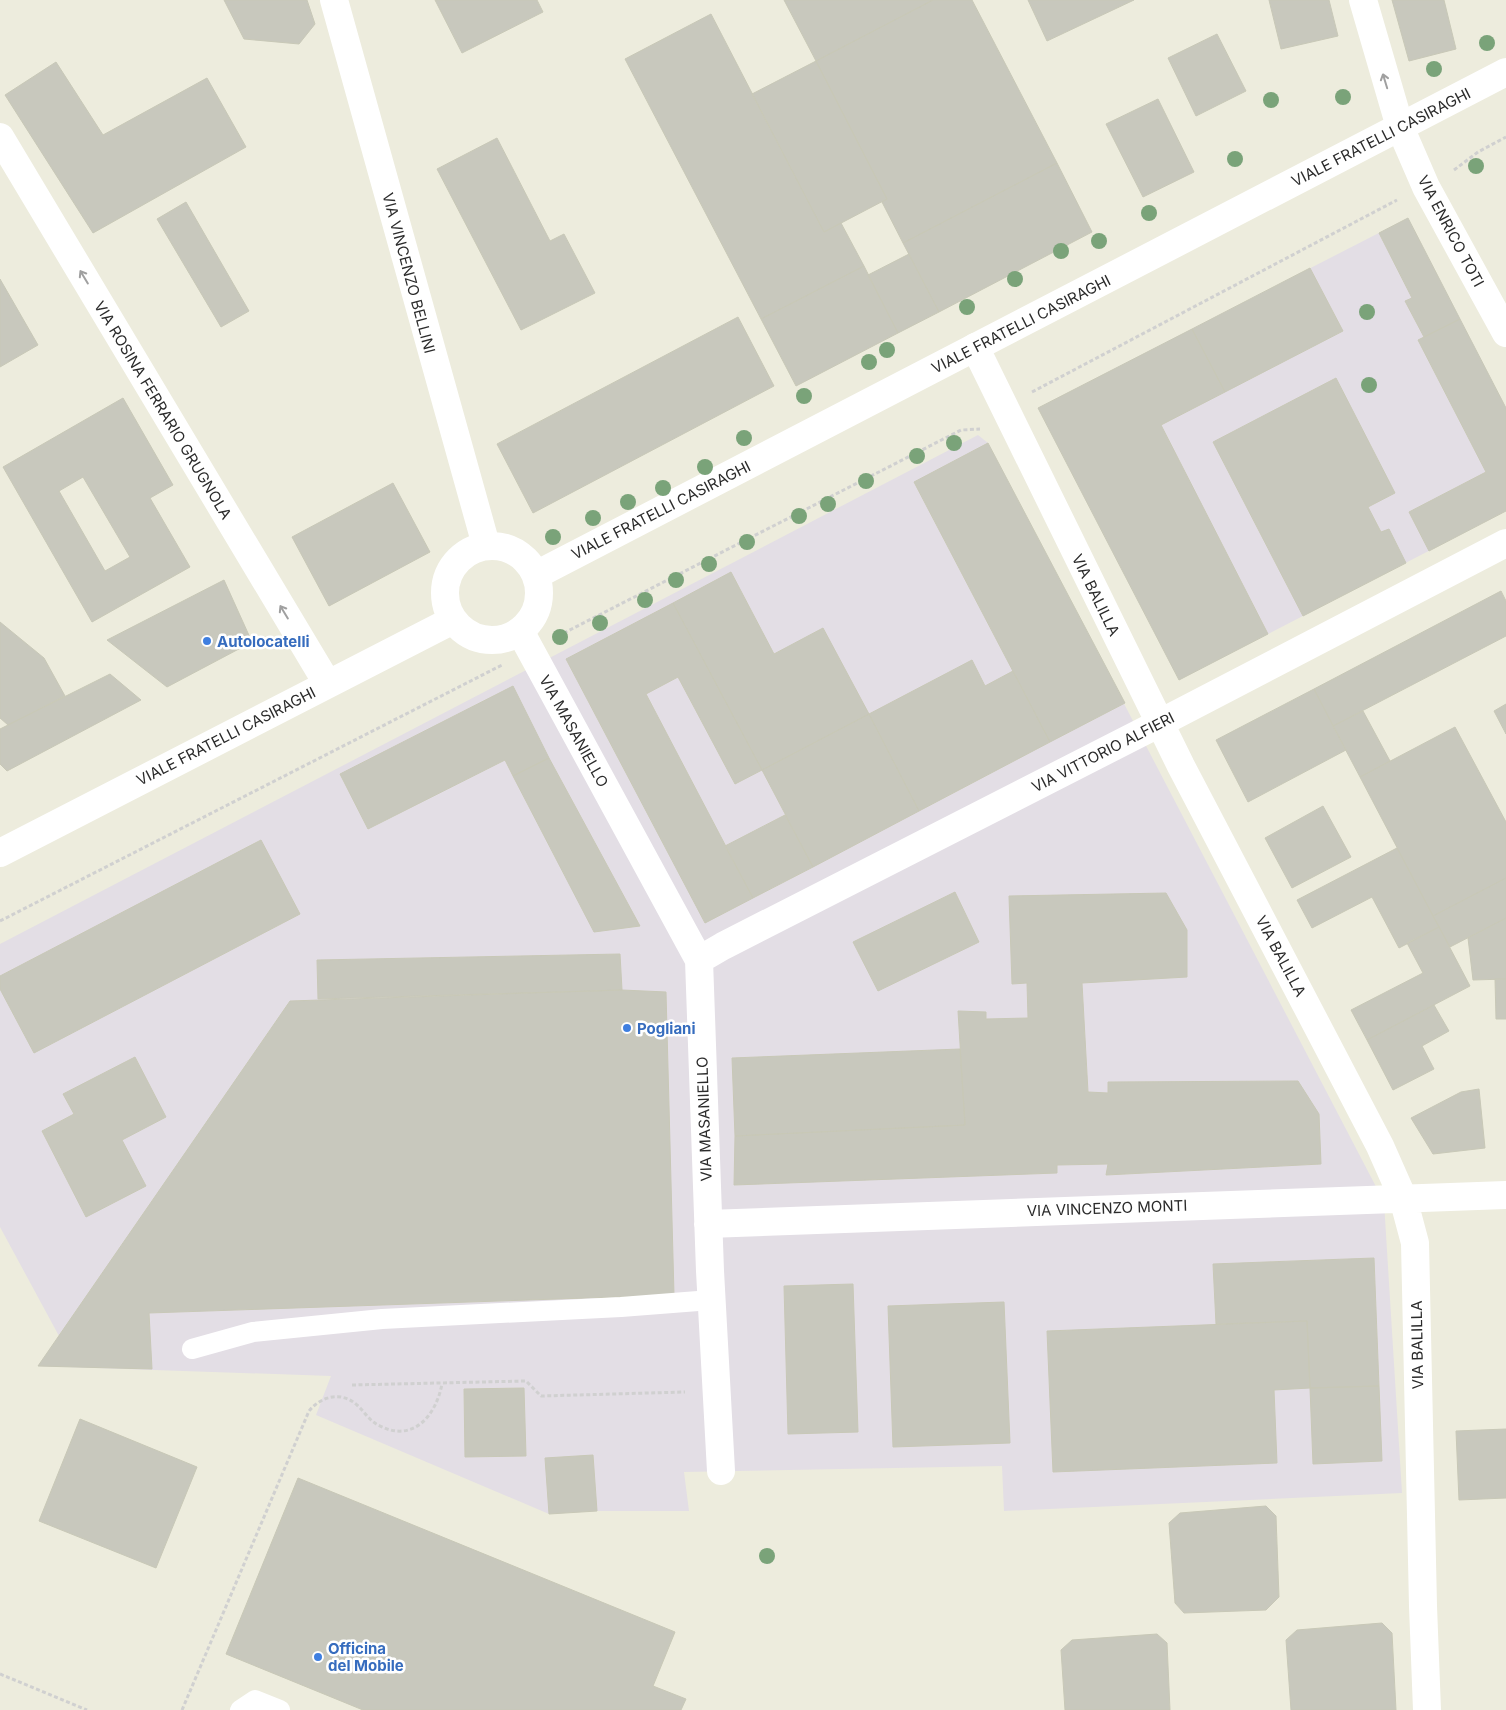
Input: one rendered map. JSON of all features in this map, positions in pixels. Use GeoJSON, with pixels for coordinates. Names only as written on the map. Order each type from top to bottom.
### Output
{"type":"FeatureCollection","features":[{"type":"Feature","properties":{"kind":"street","name":"VIA VINCENZO BELLINI"},"geometry":{"type":"LineString","coordinates":[[334,0],[486,546]]}},
{"type":"Feature","properties":{"kind":"street","name":"VIA ENRICO TOTI"},"geometry":{"type":"LineString","coordinates":[[1363,0],[1400,127],[1426,187],[1506,333]]}},
{"type":"Feature","properties":{"kind":"street","name":"VIALE FRATELLI CASIRAGHI"},"geometry":{"type":"LineString","coordinates":[[536,575],[1506,72]]}},
{"type":"Feature","properties":{"kind":"street","name":"VIA ROSINA FERRARIO GRUGNOLA"},"geometry":{"type":"LineString","coordinates":[[0,137],[327,683]]}},
{"type":"Feature","properties":{"kind":"street","name":"VIA BALILLA"},"geometry":{"type":"LineString","coordinates":[[975,347],[1160,723],[1380,1146],[1403,1198],[1415,1243],[1422,1606],[1427,1710]]}},
{"type":"Feature","properties":{"kind":"street","name":"VIA VITTORIO ALFIERI"},"geometry":{"type":"LineString","coordinates":[[699,960],[740,937],[1160,723],[1506,543]]}},
{"type":"Feature","properties":{"kind":"street"},"geometry":{"type":"LineString","coordinates":[[486,546],[503,546],[517,553],[528,562],[536,575],[539,590],[538,605],[525,641],[509,637],[494,640],[480,639],[464,632],[453,620],[446,604],[444,589],[448,573],[458,560],[471,550],[486,546]]}},
{"type":"Feature","properties":{"kind":"street","name":"VIALE FRATELLI CASIRAGHI"},"geometry":{"type":"LineString","coordinates":[[0,853],[327,683],[453,620]]}},
{"type":"Feature","properties":{"kind":"street","name":"VIA MASANIELLO"},"geometry":{"type":"LineString","coordinates":[[525,641],[699,960],[711,1300],[721,1471]]}},
{"type":"Feature","properties":{"kind":"street","name":"VIA VINCENZO MONTI"},"geometry":{"type":"LineString","coordinates":[[708,1224],[1506,1195]]}},
{"type":"Feature","properties":{"kind":"lane"},"geometry":{"type":"LineString","coordinates":[[192,1349],[254,1332],[382,1319],[621,1307],[711,1300]]}},
{"type":"Feature","properties":{"kind":"lane"},"geometry":{"type":"LineString","coordinates":[[240,1710],[255,1700],[280,1710]]}},
{"type":"Feature","properties":{"kind":"path"},"geometry":{"type":"LineString","coordinates":[[0,921],[525,641],[962,430],[983,429],[1024,407],[1032,390],[1394,201],[1426,187],[1478,152],[1506,137]]}},
{"type":"Feature","properties":{"kind":"path"},"geometry":{"type":"LineString","coordinates":[[352,1385],[526,1381],[541,1396],[717,1392]]}},
{"type":"Feature","properties":{"kind":"path"},"geometry":{"type":"LineString","coordinates":[[182,1710],[309,1411],[323,1399],[341,1397],[357,1406],[366,1416],[381,1427],[407,1429],[422,1423],[434,1412],[442,1384]]}},
{"type":"Feature","properties":{"kind":"path"},"geometry":{"type":"LineString","coordinates":[[0,1674],[87,1710]]}},
{"type":"Feature","properties":{"kind":"shaded area"},"geometry":{"type":"Polygon","coordinates":[[[1408,218],[1506,408],[1506,511],[1179,680],[1038,408],[1408,218]]]}},
{"type":"Feature","properties":{"kind":"shaded area"},"geometry":{"type":"Polygon","coordinates":[[[978,435],[988,443],[1384,1202],[1402,1493],[1004,1511],[1002,1466],[684,1472],[689,1511],[597,1511],[549,1514],[316,1415],[331,1376],[38,1366],[59,1336],[0,1227],[0,944],[978,435]]]}},
{"type":"Feature","properties":{"kind":"building"},"geometry":{"type":"Polygon","coordinates":[[[224,0],[307,0],[315,24],[299,44],[244,39],[224,0]]]}},
{"type":"Feature","properties":{"kind":"building"},"geometry":{"type":"Polygon","coordinates":[[[435,0],[537,0],[543,12],[462,53],[435,0]]]}},
{"type":"Feature","properties":{"kind":"building"},"geometry":{"type":"Polygon","coordinates":[[[784,0],[933,0],[816,61],[784,0]]]}},
{"type":"Feature","properties":{"kind":"building"},"geometry":{"type":"Polygon","coordinates":[[[933,0],[972,0],[1057,163],[903,243],[882,202],[887,199],[816,61],[933,0]]]}},
{"type":"Feature","properties":{"kind":"building"},"geometry":{"type":"Polygon","coordinates":[[[1028,0],[1134,0],[1047,41],[1028,0]]]}},
{"type":"Feature","properties":{"kind":"building"},"geometry":{"type":"Polygon","coordinates":[[[1269,0],[1329,0],[1338,36],[1281,49],[1269,0]]]}},
{"type":"Feature","properties":{"kind":"building"},"geometry":{"type":"Polygon","coordinates":[[[1392,0],[1444,0],[1456,49],[1409,61],[1392,0]]]}},
{"type":"Feature","properties":{"kind":"building"},"geometry":{"type":"Polygon","coordinates":[[[711,14],[824,232],[841,223],[864,266],[761,319],[625,59],[711,14]]]}},
{"type":"Feature","properties":{"kind":"building"},"geometry":{"type":"Polygon","coordinates":[[[1217,34],[1246,91],[1196,116],[1168,58],[1217,34]]]}},
{"type":"Feature","properties":{"kind":"building"},"geometry":{"type":"Polygon","coordinates":[[[816,61],[887,199],[824,232],[752,94],[816,61]]]}},
{"type":"Feature","properties":{"kind":"building"},"geometry":{"type":"Polygon","coordinates":[[[56,62],[103,135],[207,78],[246,147],[93,233],[5,95],[56,62]]]}},
{"type":"Feature","properties":{"kind":"building"},"geometry":{"type":"Polygon","coordinates":[[[1158,99],[1194,172],[1143,197],[1106,124],[1158,99]]]}},
{"type":"Feature","properties":{"kind":"building"},"geometry":{"type":"Polygon","coordinates":[[[497,138],[550,241],[564,234],[595,293],[521,330],[437,169],[497,138]]]}},
{"type":"Feature","properties":{"kind":"building"},"geometry":{"type":"Polygon","coordinates":[[[1057,163],[1092,232],[939,312],[903,243],[1057,163]]]}},
{"type":"Feature","properties":{"kind":"building"},"geometry":{"type":"Polygon","coordinates":[[[186,202],[249,311],[221,327],[157,219],[186,202]]]}},
{"type":"Feature","properties":{"kind":"building"},"geometry":{"type":"Polygon","coordinates":[[[1408,218],[1460,319],[1424,337],[1405,301],[1412,298],[1379,233],[1408,218]]]}},
{"type":"Feature","properties":{"kind":"building"},"geometry":{"type":"Polygon","coordinates":[[[909,254],[939,312],[898,333],[868,275],[909,254]]]}},
{"type":"Feature","properties":{"kind":"building"},"geometry":{"type":"Polygon","coordinates":[[[864,266],[898,333],[796,386],[761,319],[864,266]]]}},
{"type":"Feature","properties":{"kind":"building"},"geometry":{"type":"Polygon","coordinates":[[[1310,268],[1343,331],[1225,392],[1192,329],[1310,268]]]}},
{"type":"Feature","properties":{"kind":"building"},"geometry":{"type":"Polygon","coordinates":[[[0,279],[38,345],[0,367],[0,279]]]}},
{"type":"Feature","properties":{"kind":"building"},"geometry":{"type":"Polygon","coordinates":[[[738,317],[774,386],[533,513],[497,444],[738,317]]]}},
{"type":"Feature","properties":{"kind":"building"},"geometry":{"type":"Polygon","coordinates":[[[1460,319],[1506,408],[1506,511],[1429,551],[1409,512],[1486,472],[1418,340],[1460,319]]]}},
{"type":"Feature","properties":{"kind":"building"},"geometry":{"type":"Polygon","coordinates":[[[1192,329],[1225,392],[1161,425],[1268,634],[1179,680],[1038,408],[1192,329]]]}},
{"type":"Feature","properties":{"kind":"building"},"geometry":{"type":"Polygon","coordinates":[[[1336,378],[1395,493],[1368,507],[1381,532],[1389,529],[1406,563],[1303,616],[1213,442],[1336,378]]]}},
{"type":"Feature","properties":{"kind":"building"},"geometry":{"type":"Polygon","coordinates":[[[123,398],[173,485],[150,498],[190,567],[92,622],[3,467],[123,398]],[[83,477],[59,491],[105,571],[130,557],[83,477]]]}},
{"type":"Feature","properties":{"kind":"building"},"geometry":{"type":"Polygon","coordinates":[[[988,443],[1125,703],[1050,742],[914,482],[988,443]]]}},
{"type":"Feature","properties":{"kind":"building"},"geometry":{"type":"Polygon","coordinates":[[[393,483],[430,552],[329,606],[292,537],[393,483]]]}},
{"type":"Feature","properties":{"kind":"building"},"geometry":{"type":"Polygon","coordinates":[[[731,572],[774,654],[823,628],[869,714],[762,770],[673,603],[731,572]]]}},
{"type":"Feature","properties":{"kind":"building"},"geometry":{"type":"Polygon","coordinates":[[[224,580],[252,642],[167,687],[107,640],[224,580]]]}},
{"type":"Feature","properties":{"kind":"building"},"geometry":{"type":"Polygon","coordinates":[[[1501,591],[1506,601],[1506,636],[1333,726],[1314,689],[1501,591]]]}},
{"type":"Feature","properties":{"kind":"building"},"geometry":{"type":"Polygon","coordinates":[[[673,603],[762,770],[735,784],[678,677],[646,694],[753,898],[705,923],[566,659],[673,603]]]}},
{"type":"Feature","properties":{"kind":"building"},"geometry":{"type":"Polygon","coordinates":[[[0,622],[44,658],[65,696],[8,725],[0,718],[0,622]]]}},
{"type":"Feature","properties":{"kind":"building"},"geometry":{"type":"Polygon","coordinates":[[[972,660],[985,686],[1013,671],[1050,742],[919,811],[869,714],[972,660]]]}},
{"type":"Feature","properties":{"kind":"building"},"geometry":{"type":"Polygon","coordinates":[[[110,674],[141,700],[7,771],[0,764],[0,729],[110,674]]]}},
{"type":"Feature","properties":{"kind":"building"},"geometry":{"type":"Polygon","coordinates":[[[513,686],[549,758],[513,776],[505,760],[368,829],[340,774],[513,686]]]}},
{"type":"Feature","properties":{"kind":"building"},"geometry":{"type":"Polygon","coordinates":[[[1314,689],[1346,750],[1248,802],[1216,740],[1314,689]]]}},
{"type":"Feature","properties":{"kind":"building"},"geometry":{"type":"Polygon","coordinates":[[[1506,704],[1506,734],[1494,711],[1506,704]]]}},
{"type":"Feature","properties":{"kind":"building"},"geometry":{"type":"Polygon","coordinates":[[[1363,711],[1390,761],[1360,777],[1333,726],[1363,711]]]}},
{"type":"Feature","properties":{"kind":"building"},"geometry":{"type":"Polygon","coordinates":[[[869,714],[919,811],[813,867],[762,770],[869,714]]]}},
{"type":"Feature","properties":{"kind":"building"},"geometry":{"type":"Polygon","coordinates":[[[1455,727],[1506,822],[1506,878],[1433,916],[1360,777],[1455,727]]]}},
{"type":"Feature","properties":{"kind":"building"},"geometry":{"type":"Polygon","coordinates":[[[549,758],[640,926],[594,932],[513,776],[549,758]]]}},
{"type":"Feature","properties":{"kind":"building"},"geometry":{"type":"Polygon","coordinates":[[[1323,806],[1351,857],[1292,888],[1265,838],[1323,806]]]}},
{"type":"Feature","properties":{"kind":"building"},"geometry":{"type":"Polygon","coordinates":[[[785,815],[813,867],[753,898],[725,846],[785,815]]]}},
{"type":"Feature","properties":{"kind":"building"},"geometry":{"type":"Polygon","coordinates":[[[261,840],[300,914],[34,1053],[0,989],[0,976],[261,840]]]}},
{"type":"Feature","properties":{"kind":"building"},"geometry":{"type":"Polygon","coordinates":[[[1397,848],[1439,927],[1399,948],[1372,897],[1312,928],[1297,900],[1397,848]]]}},
{"type":"Feature","properties":{"kind":"building"},"geometry":{"type":"Polygon","coordinates":[[[1506,878],[1506,918],[1450,947],[1433,916],[1506,878]]]}},
{"type":"Feature","properties":{"kind":"building"},"geometry":{"type":"Polygon","coordinates":[[[955,892],[979,942],[878,991],[853,942],[955,892]]]}},
{"type":"Feature","properties":{"kind":"building"},"geometry":{"type":"Polygon","coordinates":[[[1166,893],[1187,930],[1187,977],[1082,983],[1088,1092],[1108,1093],[1108,1082],[1298,1081],[1319,1114],[1321,1164],[1106,1175],[1108,1164],[1057,1165],[1057,1173],[734,1185],[735,1136],[965,1125],[958,1011],[986,1012],[986,1019],[1028,1018],[1027,983],[1012,984],[1009,896],[1166,893]]]}},
{"type":"Feature","properties":{"kind":"building"},"geometry":{"type":"Polygon","coordinates":[[[1506,918],[1506,979],[1473,980],[1468,938],[1506,918]]]}},
{"type":"Feature","properties":{"kind":"building"},"geometry":{"type":"Polygon","coordinates":[[[1439,927],[1470,986],[1367,1040],[1351,1010],[1423,973],[1407,943],[1439,927]]]}},
{"type":"Feature","properties":{"kind":"building"},"geometry":{"type":"Polygon","coordinates":[[[620,954],[622,990],[318,999],[317,960],[620,954]]]}},
{"type":"Feature","properties":{"kind":"building"},"geometry":{"type":"Polygon","coordinates":[[[1495,979],[1506,979],[1506,1019],[1496,1019],[1495,979]]]}},
{"type":"Feature","properties":{"kind":"building"},"geometry":{"type":"Polygon","coordinates":[[[622,990],[666,992],[674,1295],[149,1313],[152,1369],[38,1366],[290,1001],[622,990]]]}},
{"type":"Feature","properties":{"kind":"building"},"geometry":{"type":"Polygon","coordinates":[[[1434,1005],[1449,1031],[1422,1046],[1434,1069],[1393,1090],[1367,1040],[1434,1005]]]}},
{"type":"Feature","properties":{"kind":"building"},"geometry":{"type":"Polygon","coordinates":[[[960,1049],[965,1125],[735,1136],[732,1058],[960,1049]]]}},
{"type":"Feature","properties":{"kind":"building"},"geometry":{"type":"Polygon","coordinates":[[[135,1057],[166,1117],[122,1140],[146,1186],[86,1217],[42,1131],[74,1114],[63,1094],[135,1057]]]}},
{"type":"Feature","properties":{"kind":"building"},"geometry":{"type":"Polygon","coordinates":[[[1479,1089],[1485,1148],[1433,1154],[1411,1118],[1461,1092],[1479,1089]]]}},
{"type":"Feature","properties":{"kind":"building"},"geometry":{"type":"Polygon","coordinates":[[[1374,1258],[1379,1386],[1310,1388],[1307,1321],[1216,1324],[1213,1264],[1374,1258]]]}},
{"type":"Feature","properties":{"kind":"building"},"geometry":{"type":"Polygon","coordinates":[[[853,1284],[858,1432],[788,1434],[784,1286],[853,1284]]]}},
{"type":"Feature","properties":{"kind":"building"},"geometry":{"type":"Polygon","coordinates":[[[1004,1302],[1010,1443],[893,1447],[888,1306],[1004,1302]]]}},
{"type":"Feature","properties":{"kind":"building"},"geometry":{"type":"Polygon","coordinates":[[[1307,1321],[1310,1388],[1274,1390],[1277,1463],[1053,1472],[1047,1331],[1307,1321]]]}},
{"type":"Feature","properties":{"kind":"building"},"geometry":{"type":"Polygon","coordinates":[[[1379,1386],[1382,1461],[1313,1464],[1310,1388],[1379,1386]]]}},
{"type":"Feature","properties":{"kind":"building"},"geometry":{"type":"Polygon","coordinates":[[[524,1388],[526,1456],[465,1457],[464,1389],[524,1388]]]}},
{"type":"Feature","properties":{"kind":"building"},"geometry":{"type":"Polygon","coordinates":[[[80,1419],[197,1467],[156,1568],[39,1521],[80,1419]]]}},
{"type":"Feature","properties":{"kind":"building"},"geometry":{"type":"Polygon","coordinates":[[[1506,1429],[1506,1498],[1459,1500],[1456,1431],[1506,1429]]]}},
{"type":"Feature","properties":{"kind":"building"},"geometry":{"type":"Polygon","coordinates":[[[593,1455],[597,1511],[549,1514],[545,1458],[593,1455]]]}},
{"type":"Feature","properties":{"kind":"building"},"geometry":{"type":"Polygon","coordinates":[[[298,1478],[675,1632],[653,1686],[686,1699],[681,1710],[363,1710],[226,1654],[298,1478]]]}},
{"type":"Feature","properties":{"kind":"building"},"geometry":{"type":"Polygon","coordinates":[[[1266,1506],[1276,1516],[1279,1597],[1266,1610],[1184,1613],[1175,1603],[1169,1523],[1180,1513],[1266,1506]]]}},
{"type":"Feature","properties":{"kind":"building"},"geometry":{"type":"Polygon","coordinates":[[[1382,1623],[1392,1633],[1396,1710],[1291,1710],[1286,1640],[1297,1630],[1382,1623]]]}},
{"type":"Feature","properties":{"kind":"building"},"geometry":{"type":"Polygon","coordinates":[[[1157,1634],[1167,1643],[1170,1710],[1065,1710],[1061,1650],[1072,1640],[1157,1634]]]}},
{"type":"Feature","properties":{"kind":"place","name":"Autolocatelli"},"geometry":{"type":"Point","coordinates":[207,641]}},
{"type":"Feature","properties":{"kind":"place","name":"Pogliani"},"geometry":{"type":"Point","coordinates":[627,1028]}},
{"type":"Feature","properties":{"kind":"place","name":"Officina del Mobile"},"geometry":{"type":"Point","coordinates":[318,1657]}}]}
